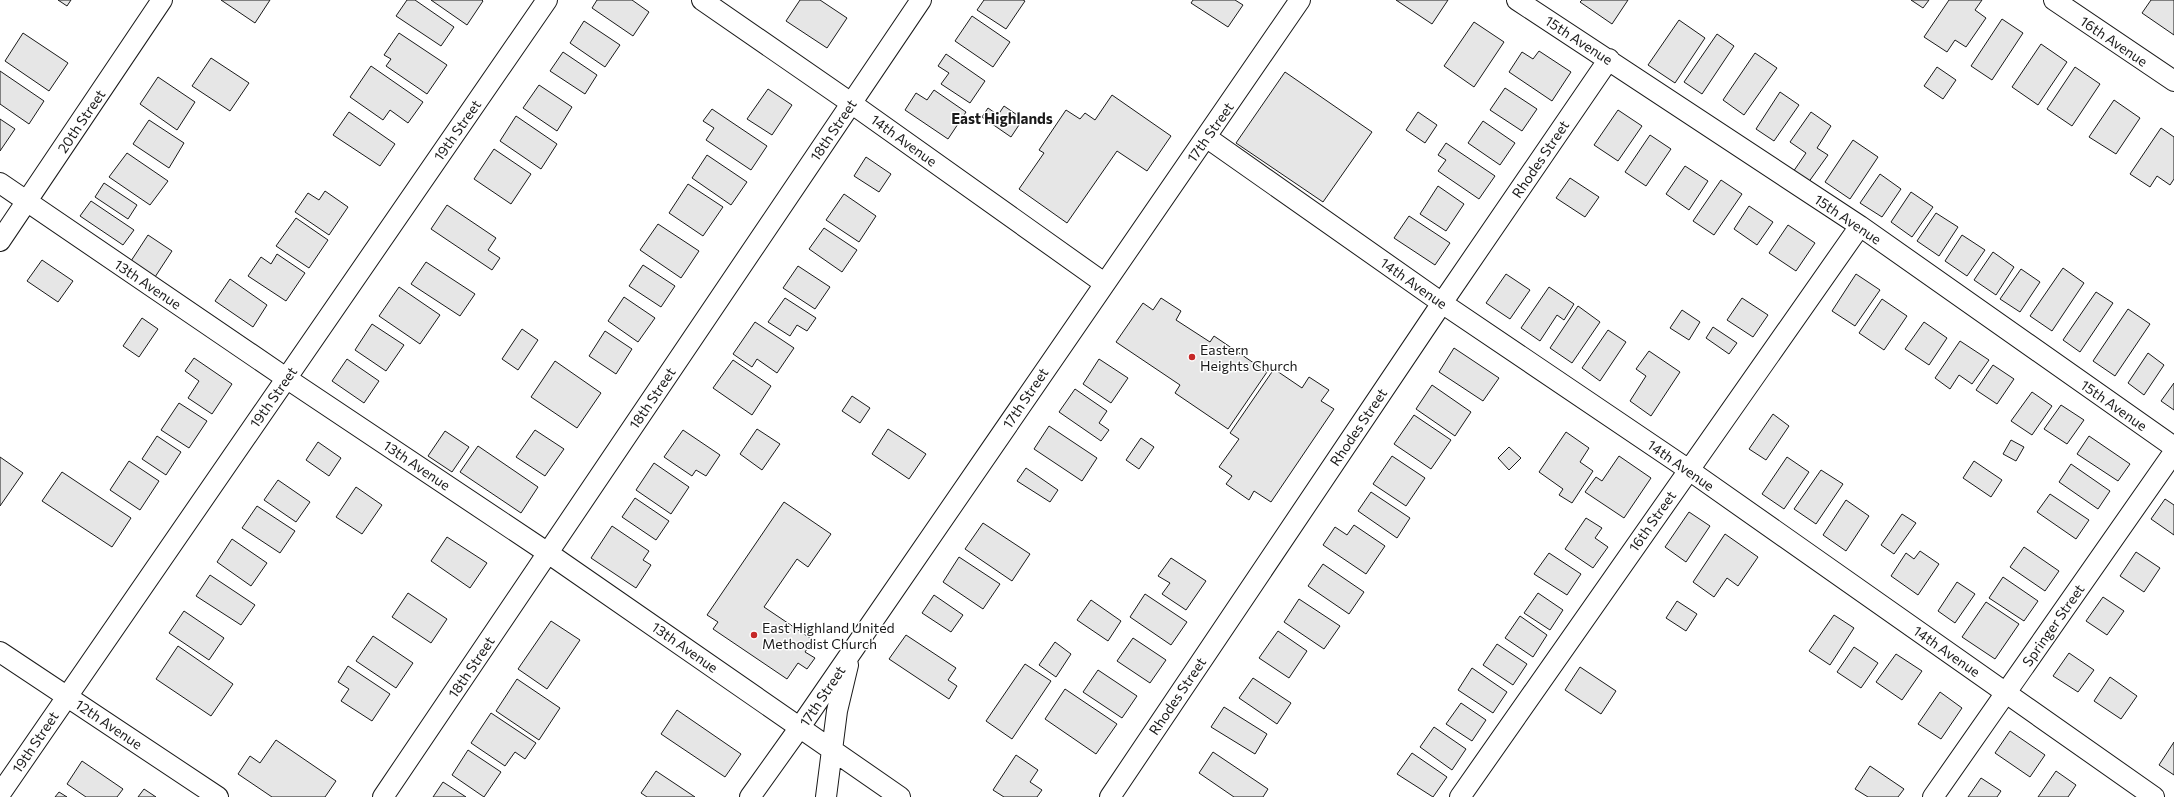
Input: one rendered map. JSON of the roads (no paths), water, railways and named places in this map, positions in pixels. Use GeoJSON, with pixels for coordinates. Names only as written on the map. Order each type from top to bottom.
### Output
{"type":"FeatureCollection","features":[{"type":"Feature","properties":{"kind":"street","name":"20th Street"},"geometry":{"type":"LineString","coordinates":[[0,241],[162,0]]}},
{"type":"Feature","properties":{"kind":"street","name":"19th Street"},"geometry":{"type":"LineString","coordinates":[[0,794],[66,695],[547,0]]}},
{"type":"Feature","properties":{"kind":"street","name":"14th Avenue"},"geometry":{"type":"LineString","coordinates":[[702,0],[851,103],[1104,283]]}},
{"type":"Feature","properties":{"kind":"street","name":"18th Street"},"geometry":{"type":"LineString","coordinates":[[383,797],[921,0]]}},
{"type":"Feature","properties":{"kind":"street","name":"17th Street"},"geometry":{"type":"LineString","coordinates":[[750,797],[800,728],[1104,283],[1206,138],[1300,0]]}},
{"type":"Feature","properties":{"kind":"street","name":"15th Avenue"},"geometry":{"type":"LineString","coordinates":[[1517,0],[1609,59],[1860,226],[2174,447]]}},
{"type":"Feature","properties":{"kind":"street","name":"16th Avenue"},"geometry":{"type":"LineString","coordinates":[[2054,0],[2174,81]]}},
{"type":"Feature","properties":{"kind":"street","name":"Rhodes Street"},"geometry":{"type":"LineString","coordinates":[[1110,797],[1442,303],[1609,59]]}},
{"type":"Feature","properties":{"kind":"street","name":"14th Avenue"},"geometry":{"type":"LineString","coordinates":[[1206,138],[1442,303],[1688,470],[2154,797]]}},
{"type":"Feature","properties":{"kind":"street","name":"13th Avenue"},"geometry":{"type":"LineString","coordinates":[[0,183],[286,378],[548,553],[900,797]]}},
{"type":"Feature","properties":{"kind":"street","name":"16th Street"},"geometry":{"type":"LineString","coordinates":[[1460,797],[1860,226]]}},
{"type":"Feature","properties":{"kind":"street","name":"Springer Street"},"geometry":{"type":"LineString","coordinates":[[1933,797],[2174,452]]}},
{"type":"Feature","properties":{"kind":"street","name":"12th Avenue"},"geometry":{"type":"LineString","coordinates":[[0,652],[218,797]]}},
{"type":"Feature","properties":{"kind":"street"},"geometry":{"type":"LineString","coordinates":[[826,797],[837,711],[851,654]]}},
{"type":"Feature","properties":{"kind":"place","name":"Eastern Heights Church"},"geometry":{"type":"Point","coordinates":[1192,357]}},
{"type":"Feature","properties":{"kind":"place","name":"East Highland United Methodist Church"},"geometry":{"type":"Point","coordinates":[754,635]}},
{"type":"Feature","properties":{"kind":"district","name":"East Highlands"},"geometry":{"type":"Point","coordinates":[1002,118]}}]}
